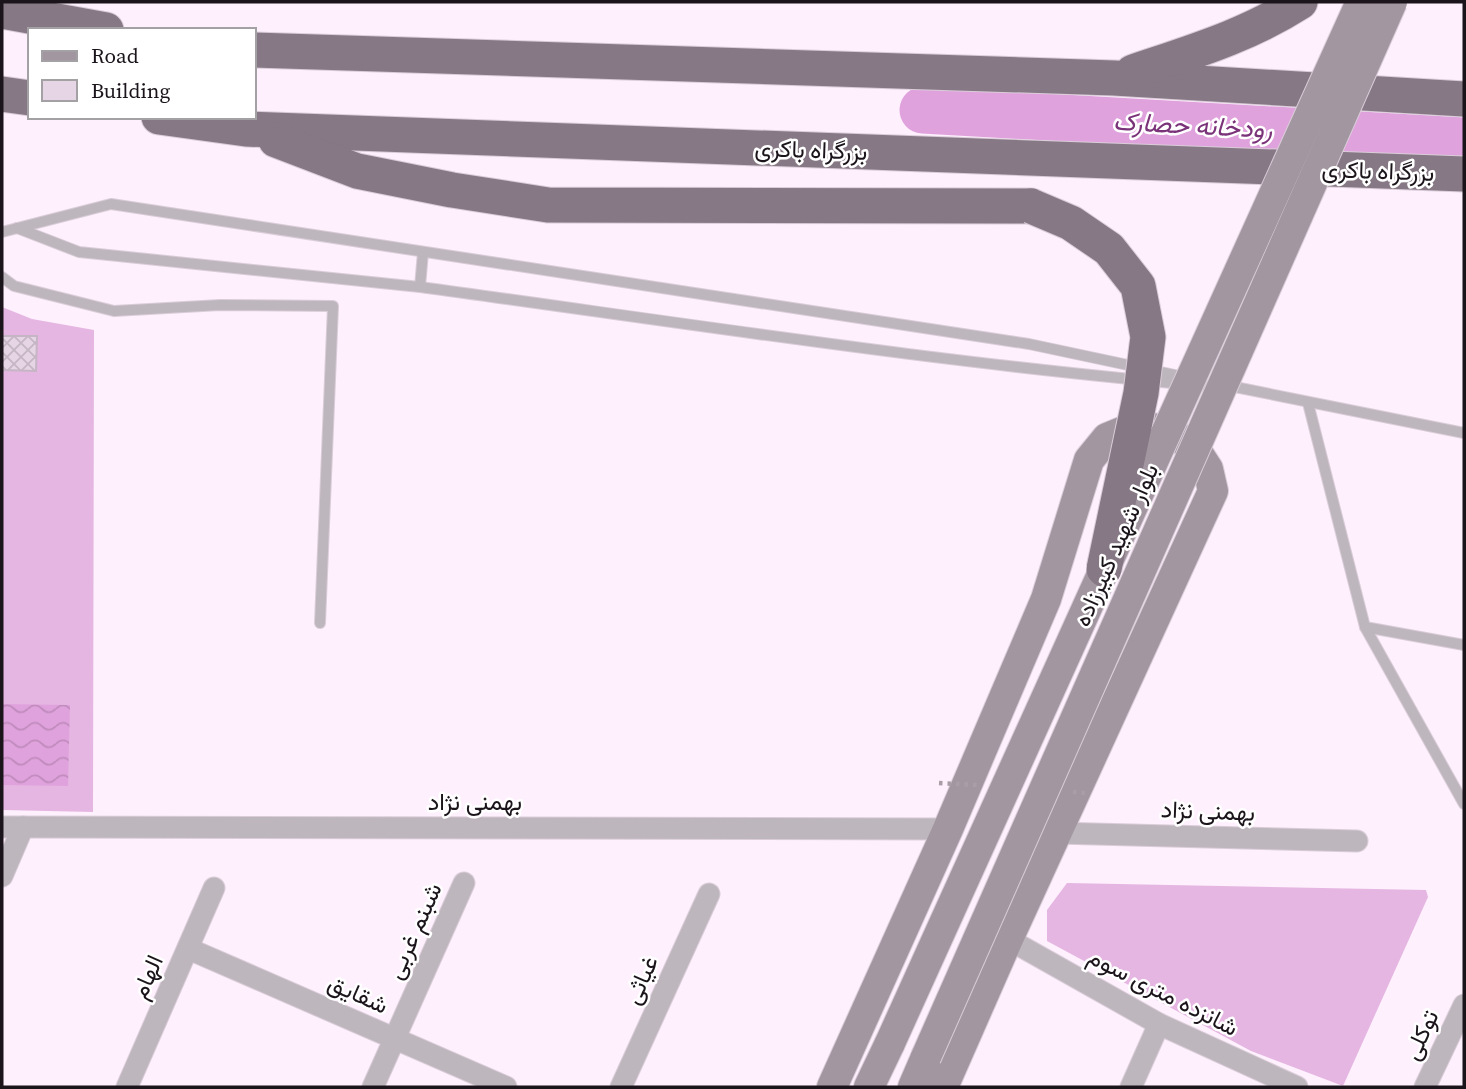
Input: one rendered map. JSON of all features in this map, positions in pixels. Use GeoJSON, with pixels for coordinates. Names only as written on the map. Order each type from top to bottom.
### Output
{"type":"FeatureCollection","features":[{"type":"Feature","properties":{"kind":"highway"},"geometry":{"type":"LineString","coordinates":[[1114,78],[1225,41],[1269,22],[1300,2]]}},
{"type":"Feature","properties":{"kind":"highway"},"geometry":{"type":"LineString","coordinates":[[2,11],[95,28]]}},
{"type":"Feature","properties":{"kind":"highway"},"geometry":{"type":"LineString","coordinates":[[256,50],[1114,78],[1464,99]]}},
{"type":"Feature","properties":{"kind":"highway"},"geometry":{"type":"LineString","coordinates":[[2,93],[28,98]]}},
{"type":"Feature","properties":{"kind":"highway","name":"بزرگراه باکری"},"geometry":{"type":"LineString","coordinates":[[172,119],[246,130],[1464,174]]}},
{"type":"Feature","properties":{"kind":"highway"},"geometry":{"type":"LineString","coordinates":[[246,130],[357,171],[548,205],[1031,205],[1071,223],[1109,249],[1138,286],[1148,337],[1141,393],[1104,569]]}},
{"type":"Feature","properties":{"kind":"main road","name":"بلوار شهید کبیرزاده"},"geometry":{"type":"LineString","coordinates":[[870,1087],[1361,2]]}},
{"type":"Feature","properties":{"kind":"main road","name":"بلوار شهید کبیرزاده"},"geometry":{"type":"LineString","coordinates":[[913,1087],[1393,2]]}},
{"type":"Feature","properties":{"kind":"main road"},"geometry":{"type":"LineString","coordinates":[[1393,2],[1409,2]]}},
{"type":"Feature","properties":{"kind":"main road","name":"بلوار شهید کبیرزاده"},"geometry":{"type":"LineString","coordinates":[[832,1087],[948,830],[1046,599],[1089,460],[1107,438],[1129,429],[1153,428],[1175,435],[1195,449],[1209,469],[1213,491],[1057,833]]}},
{"type":"Feature","properties":{"kind":"main road"},"geometry":{"type":"LineString","coordinates":[[943,1087],[1057,833]]}},
{"type":"Feature","properties":{"kind":"street","name":"بهمنی نژاد"},"geometry":{"type":"LineString","coordinates":[[12,827],[948,830]]}},
{"type":"Feature","properties":{"kind":"street"},"geometry":{"type":"LineString","coordinates":[[2,876],[12,827]]}},
{"type":"Feature","properties":{"kind":"street","name":"بهمنی نژاد"},"geometry":{"type":"LineString","coordinates":[[1057,833],[1357,841]]}},
{"type":"Feature","properties":{"kind":"street","name":"شبنم غربی"},"geometry":{"type":"LineString","coordinates":[[373,1087],[464,883]]}},
{"type":"Feature","properties":{"kind":"street","name":"الهام"},"geometry":{"type":"LineString","coordinates":[[127,1087],[214,888]]}},
{"type":"Feature","properties":{"kind":"street","name":"غیاثی"},"geometry":{"type":"LineString","coordinates":[[621,1087],[709,894]]}},
{"type":"Feature","properties":{"kind":"street","name":"شانزده متری سوم"},"geometry":{"type":"LineString","coordinates":[[1008,939],[1159,1024],[1297,1087]]}},
{"type":"Feature","properties":{"kind":"street","name":"شقایق"},"geometry":{"type":"LineString","coordinates":[[189,949],[506,1087]]}},
{"type":"Feature","properties":{"kind":"street","name":"توکلی"},"geometry":{"type":"LineString","coordinates":[[1425,1087],[1464,1005]]}},
{"type":"Feature","properties":{"kind":"street"},"geometry":{"type":"LineString","coordinates":[[1131,1087],[1159,1024]]}},
{"type":"Feature","properties":{"kind":"lane"},"geometry":{"type":"LineString","coordinates":[[2,232],[111,204],[1029,344],[1464,433]]}},
{"type":"Feature","properties":{"kind":"lane"},"geometry":{"type":"LineString","coordinates":[[16,228],[79,252],[420,287],[1074,373],[1243,389]]}},
{"type":"Feature","properties":{"kind":"lane"},"geometry":{"type":"LineString","coordinates":[[420,287],[423,252]]}},
{"type":"Feature","properties":{"kind":"lane"},"geometry":{"type":"LineString","coordinates":[[2,277],[14,286],[114,311],[220,305],[333,306],[320,623]]}},
{"type":"Feature","properties":{"kind":"lane"},"geometry":{"type":"LineString","coordinates":[[1308,403],[1365,627],[1464,804]]}},
{"type":"Feature","properties":{"kind":"lane"},"geometry":{"type":"LineString","coordinates":[[1365,627],[1464,645]]}},
{"type":"Feature","properties":{"kind":"shaded area"},"geometry":{"type":"Polygon","coordinates":[[[2,307],[32,319],[94,330],[93,812],[2,810],[2,307]]]}},
{"type":"Feature","properties":{"kind":"shaded area"},"geometry":{"type":"Polygon","coordinates":[[[1067,883],[1426,890],[1428,897],[1343,1086],[1251,1051],[1047,941],[1047,910],[1067,883]]]}},
{"type":"Feature","properties":{"kind":"water"},"geometry":{"type":"Polygon","coordinates":[[[2,704],[70,705],[68,786],[2,785],[2,704]]]}},
{"type":"Feature","properties":{"kind":"building"},"geometry":{"type":"Polygon","coordinates":[[[2,336],[37,336],[36,371],[2,370],[2,336]]]}},
{"type":"Feature","properties":{"kind":"waterway","name":"رودخانه حصارک"},"geometry":{"type":"LineString","coordinates":[[923,110],[1464,141]]}}]}
